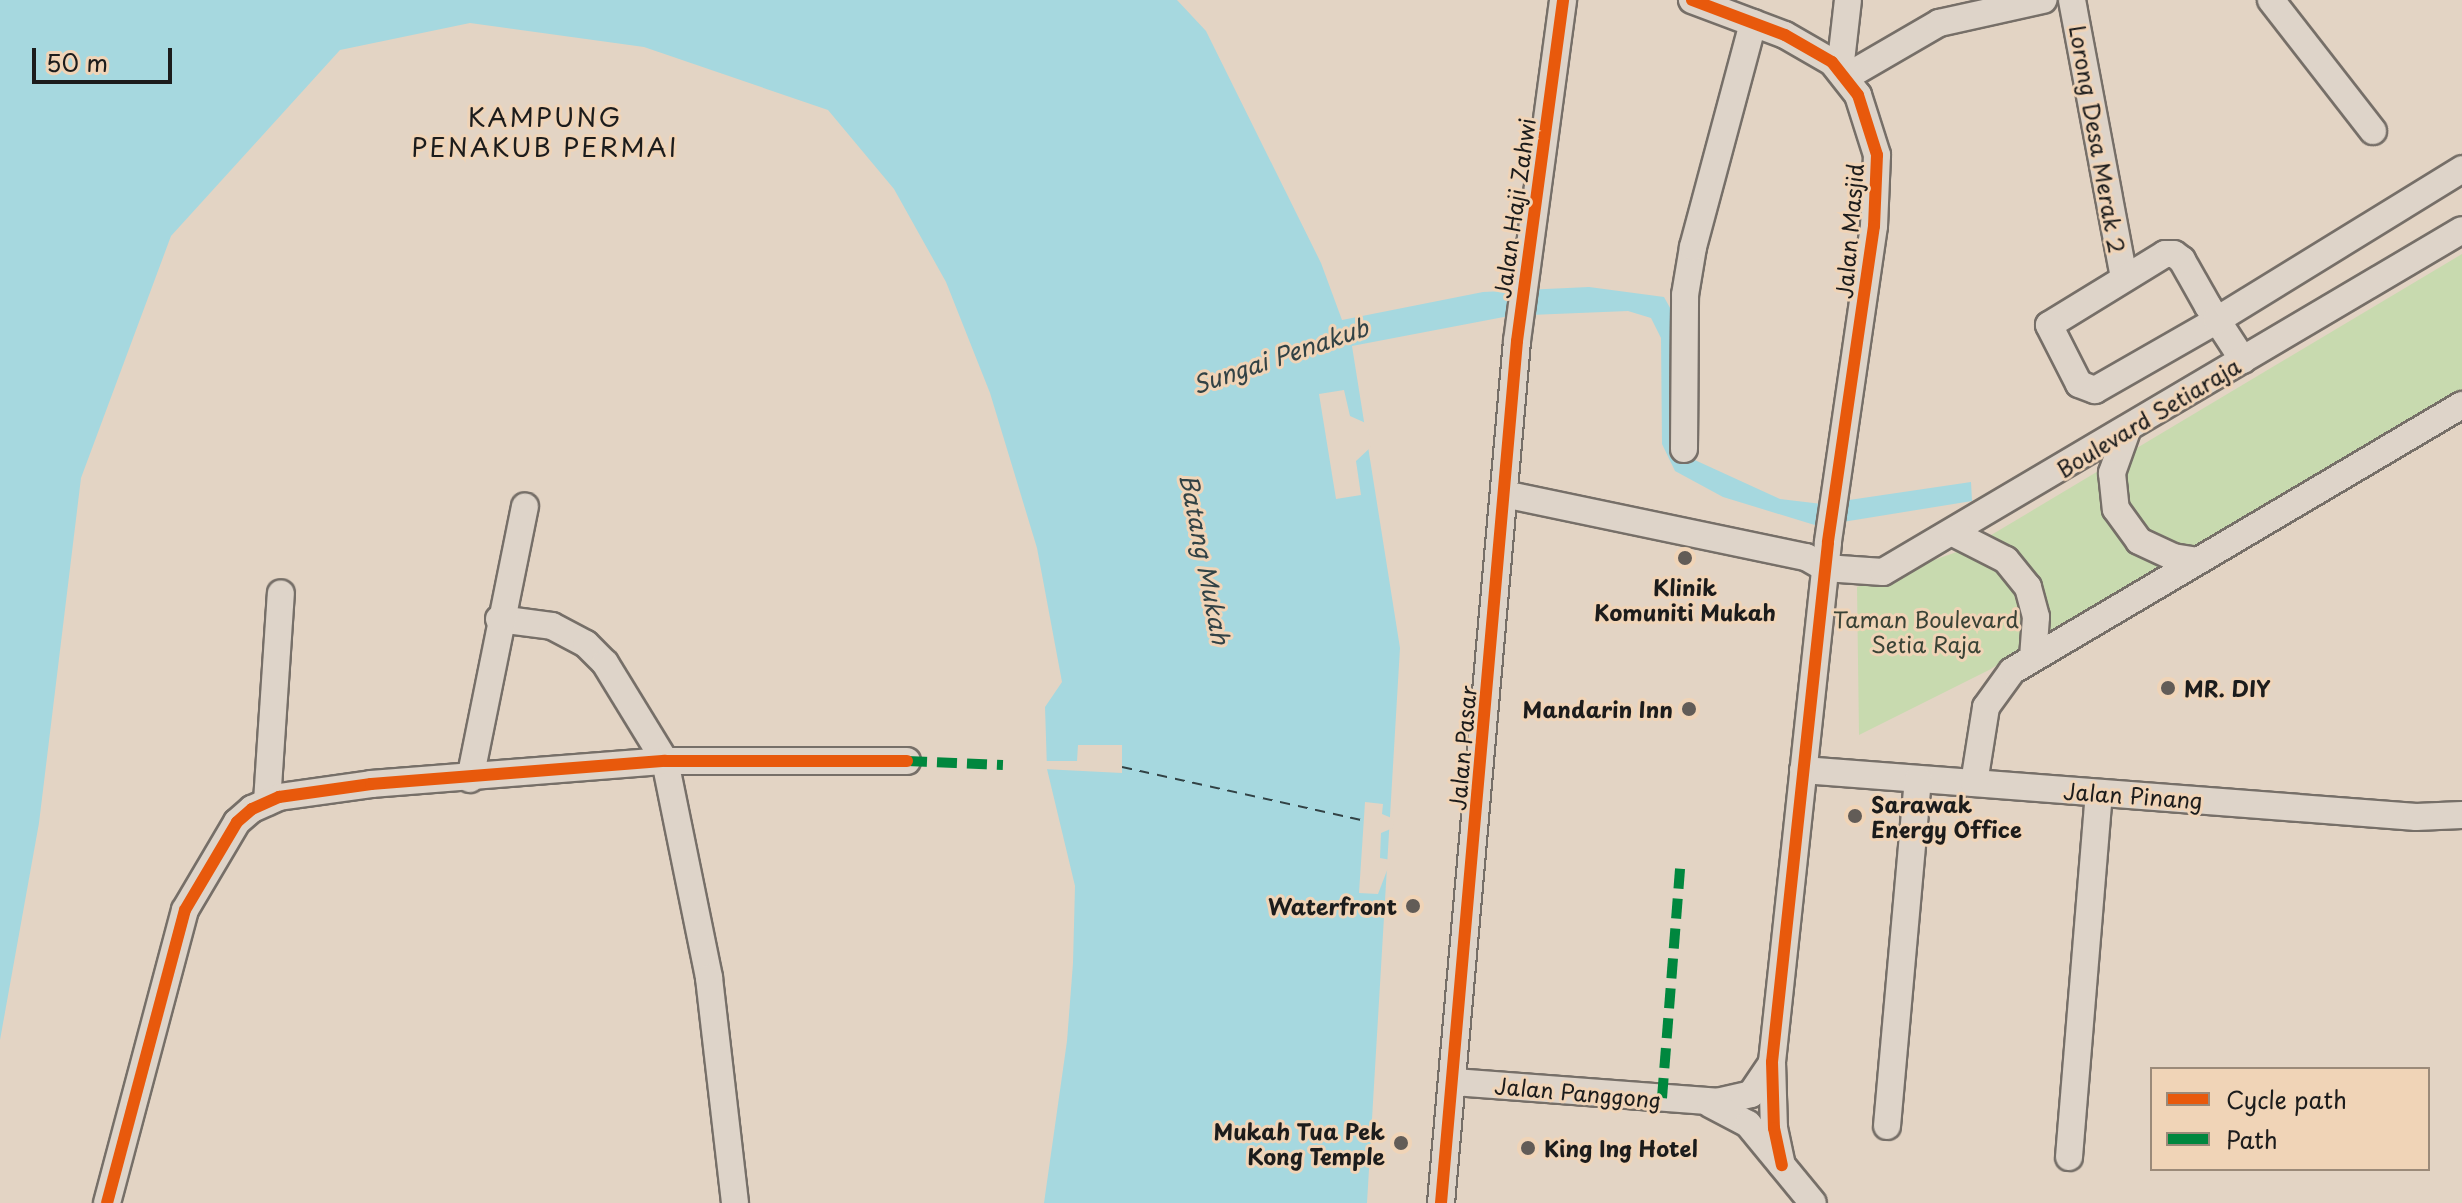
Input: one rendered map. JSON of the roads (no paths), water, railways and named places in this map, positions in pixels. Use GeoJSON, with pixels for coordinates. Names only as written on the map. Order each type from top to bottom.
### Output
{"type":"FeatureCollection","features":[{"type":"Feature","properties":{"kind":"street","name":"Jalan Masjid"},"geometry":{"type":"LineString","coordinates":[[1692,0],[1810,48],[1843,74],[1873,135],[1878,178],[1826,555],[1772,1062],[1774,1128],[1782,1165]]}},
{"type":"Feature","properties":{"kind":"street"},"geometry":{"type":"LineString","coordinates":[[1843,74],[1848,0]]}},
{"type":"Feature","properties":{"kind":"street"},"geometry":{"type":"LineString","coordinates":[[1843,74],[1939,23],[2043,0]]}},
{"type":"Feature","properties":{"kind":"street","name":"Lorong Desa Merak 2"},"geometry":{"type":"LineString","coordinates":[[2072,0],[2124,277]]}},
{"type":"Feature","properties":{"kind":"street"},"geometry":{"type":"LineString","coordinates":[[2271,0],[2373,131]]}},
{"type":"Feature","properties":{"kind":"street","name":"Jalan Haji Zahwi"},"geometry":{"type":"LineString","coordinates":[[1511,416],[1526,254],[1564,2]]}},
{"type":"Feature","properties":{"kind":"street"},"geometry":{"type":"LineString","coordinates":[[1684,449],[1685,295],[1693,247],[1753,23]]}},
{"type":"Feature","properties":{"kind":"street"},"geometry":{"type":"LineString","coordinates":[[2243,360],[2217,320],[2174,254],[2124,277],[2049,325],[2050,334],[2086,390],[2217,320],[2462,169]]}},
{"type":"Feature","properties":{"kind":"street","name":"Boulevard Setiaraja"},"geometry":{"type":"LineString","coordinates":[[1826,555],[1883,572],[2462,230]]}},
{"type":"Feature","properties":{"kind":"street"},"geometry":{"type":"LineString","coordinates":[[1974,783],[1990,698],[2012,671],[2462,405]]}},
{"type":"Feature","properties":{"kind":"street","name":"Jalan Pasar"},"geometry":{"type":"LineString","coordinates":[[1441,1203],[1511,416]]}},
{"type":"Feature","properties":{"kind":"street"},"geometry":{"type":"LineString","coordinates":[[2128,428],[2112,473],[2116,509],[2139,541],[2197,561]]}},
{"type":"Feature","properties":{"kind":"street"},"geometry":{"type":"LineString","coordinates":[[1504,494],[1806,557],[1826,555]]}},
{"type":"Feature","properties":{"kind":"street"},"geometry":{"type":"LineString","coordinates":[[470,779],[499,619],[525,506]]}},
{"type":"Feature","properties":{"kind":"street"},"geometry":{"type":"LineString","coordinates":[[1953,533],[1999,555],[2028,587],[2036,617],[2033,658]]}},
{"type":"Feature","properties":{"kind":"street"},"geometry":{"type":"LineString","coordinates":[[267,802],[281,593]]}},
{"type":"Feature","properties":{"kind":"street"},"geometry":{"type":"LineString","coordinates":[[499,619],[552,626],[586,644],[605,663],[665,761],[709,978],[735,1203]]}},
{"type":"Feature","properties":{"kind":"street"},"geometry":{"type":"LineString","coordinates":[[107,1203],[185,910],[237,822],[267,802],[371,784],[470,779],[665,761],[907,761]]}},
{"type":"Feature","properties":{"kind":"street","name":"Jalan Pinang"},"geometry":{"type":"LineString","coordinates":[[1803,770],[2416,817],[2462,815]]}},
{"type":"Feature","properties":{"kind":"street"},"geometry":{"type":"LineString","coordinates":[[1887,1126],[1918,779]]}},
{"type":"Feature","properties":{"kind":"street"},"geometry":{"type":"LineString","coordinates":[[2069,1157],[2099,793]]}},
{"type":"Feature","properties":{"kind":"street","name":"Jalan Panggong"},"geometry":{"type":"LineString","coordinates":[[1454,1082],[1703,1102],[1751,1094],[1772,1062]]}},
{"type":"Feature","properties":{"kind":"street","name":"Jalan Panggong"},"geometry":{"type":"LineString","coordinates":[[1703,1102],[1748,1124],[1813,1203]]}},
{"type":"Feature","properties":{"kind":"water"},"geometry":{"type":"Polygon","coordinates":[[[0,0],[1177,0],[1206,31],[1321,263],[1342,320],[1483,292],[1589,287],[1664,297],[1674,315],[1686,456],[1780,499],[1822,504],[1971,482],[1972,501],[1818,526],[1723,497],[1675,471],[1662,444],[1661,338],[1651,318],[1628,311],[1509,316],[1352,346],[1400,648],[1367,1203],[1044,1203],[1067,1041],[1073,963],[1075,886],[1047,769],[1045,707],[1062,682],[1037,548],[990,393],[946,282],[894,189],[828,110],[644,47],[470,23],[340,50],[171,236],[81,478],[39,823],[0,1040],[0,0]]]}},
{"type":"Feature","properties":{"kind":"place","name":"Klinik Komuniti Mukah"},"geometry":{"type":"Point","coordinates":[1685,558]}},
{"type":"Feature","properties":{"kind":"place","name":"MR. DIY"},"geometry":{"type":"Point","coordinates":[2168,688]}},
{"type":"Feature","properties":{"kind":"place","name":"Mandarin Inn"},"geometry":{"type":"Point","coordinates":[1689,709]}},
{"type":"Feature","properties":{"kind":"place","name":"Sarawak Energy Office"},"geometry":{"type":"Point","coordinates":[1855,816]}},
{"type":"Feature","properties":{"kind":"place","name":"Waterfront"},"geometry":{"type":"Point","coordinates":[1413,906]}},
{"type":"Feature","properties":{"kind":"place","name":"Mukah Tua Pek Kong Temple"},"geometry":{"type":"Point","coordinates":[1401,1143]}},
{"type":"Feature","properties":{"kind":"place","name":"King Ing Hotel"},"geometry":{"type":"Point","coordinates":[1528,1148]}},
{"type":"Feature","properties":{"kind":"district","name":"KAMPUNG PENAKUB PERMAI"},"geometry":{"type":"Point","coordinates":[545,132]}},
{"type":"Feature","properties":{"kind":"water label","name":"Sungai Penakub"},"geometry":{"type":"Point","coordinates":[1280,356]}},
{"type":"Feature","properties":{"kind":"water label","name":"Batang Mukah"},"geometry":{"type":"Point","coordinates":[1205,559]}},
{"type":"Feature","properties":{"kind":"park label","name":"Taman Boulevard Setia Raja"},"geometry":{"type":"Point","coordinates":[1926,630]}}]}
